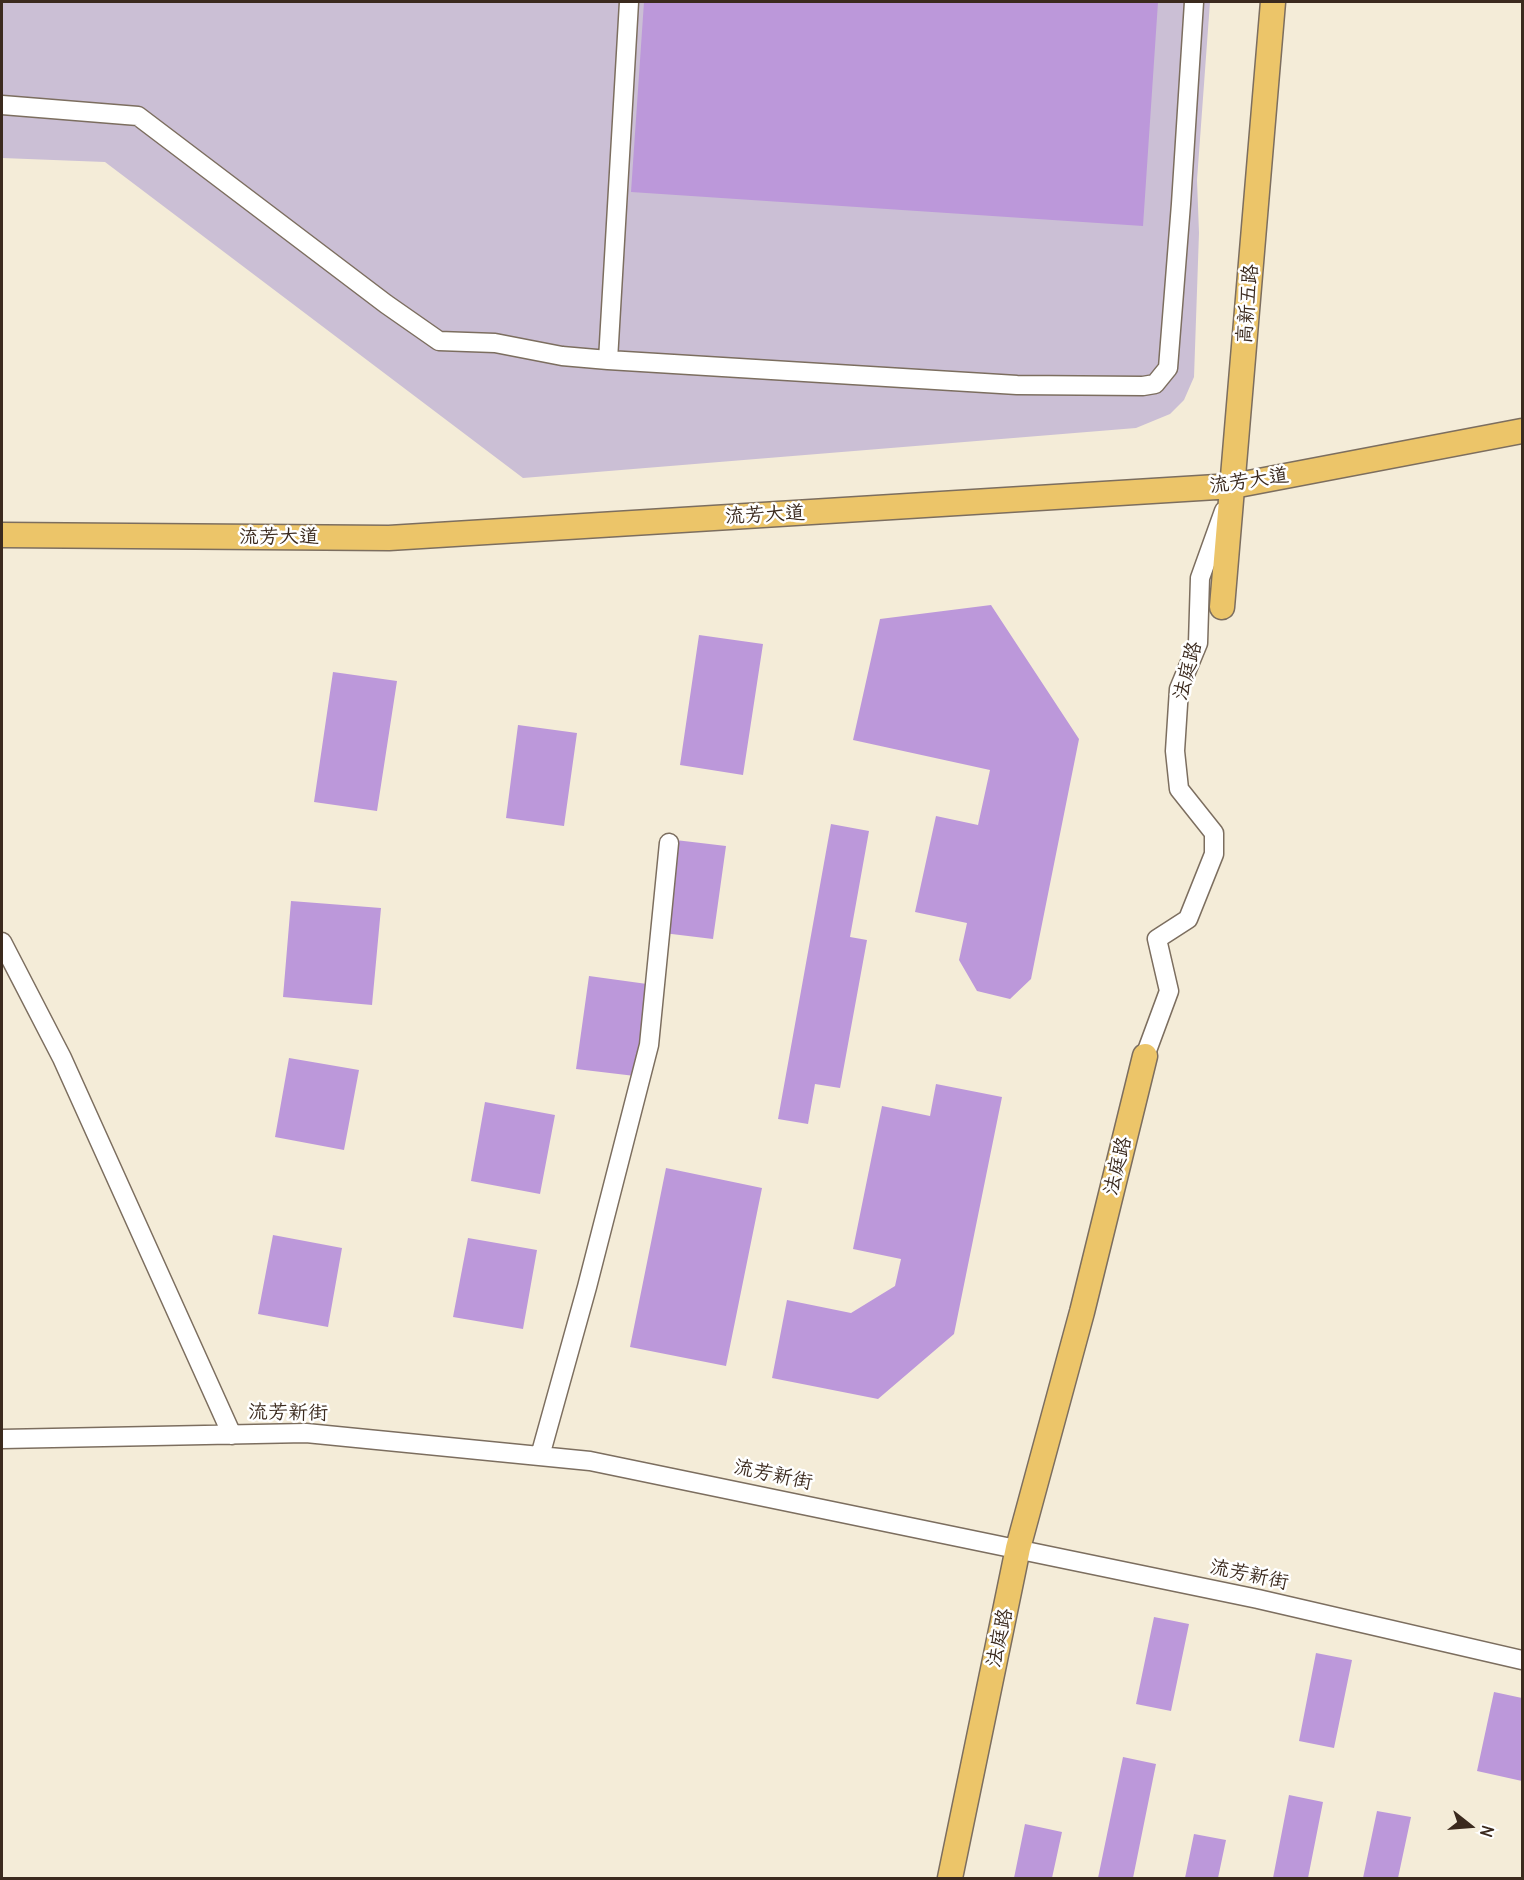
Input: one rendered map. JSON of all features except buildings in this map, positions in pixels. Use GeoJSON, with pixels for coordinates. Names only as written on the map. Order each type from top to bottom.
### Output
{"type":"FeatureCollection","features":[{"type":"Feature","properties":{"kind":"main road","name":"高新五路"},"geometry":{"type":"LineString","coordinates":[[1222,607],[1273,2]]}},
{"type":"Feature","properties":{"kind":"main road","name":"流芳大道"},"geometry":{"type":"LineString","coordinates":[[2,536],[389,538],[1233,486],[1522,431]]}},
{"type":"Feature","properties":{"kind":"main road","name":"法庭路"},"geometry":{"type":"LineString","coordinates":[[951,1878],[1018,1548],[1082,1312],[1145,1056]]}},
{"type":"Feature","properties":{"kind":"street"},"geometry":{"type":"LineString","coordinates":[[608,360],[629,2]]}},
{"type":"Feature","properties":{"kind":"street"},"geometry":{"type":"LineString","coordinates":[[2,105],[138,116],[386,304],[439,340],[495,343],[562,356],[608,360],[1017,385],[1143,386],[1155,384],[1168,368],[1194,2]]}},
{"type":"Feature","properties":{"kind":"street","name":"法庭路"},"geometry":{"type":"LineString","coordinates":[[1145,1056],[1169,991],[1157,939],[1188,919],[1214,854],[1214,833],[1179,789],[1176,741],[1179,689],[1198,643],[1200,578],[1233,486]]}},
{"type":"Feature","properties":{"kind":"street"},"geometry":{"type":"LineString","coordinates":[[540,1456],[587,1287],[649,1045],[669,843]]}},
{"type":"Feature","properties":{"kind":"street"},"geometry":{"type":"LineString","coordinates":[[2,942],[62,1058],[232,1435]]}},
{"type":"Feature","properties":{"kind":"street","name":"流芳新街"},"geometry":{"type":"LineString","coordinates":[[2,1439],[306,1433],[590,1461],[1258,1599],[1522,1660]]}},
{"type":"Feature","properties":{"kind":"shaded area"},"geometry":{"type":"Polygon","coordinates":[[[2,2],[1210,2],[1197,180],[1199,233],[1194,377],[1184,400],[1170,414],[1136,428],[523,478],[105,162],[2,158],[2,2]]]}}]}
